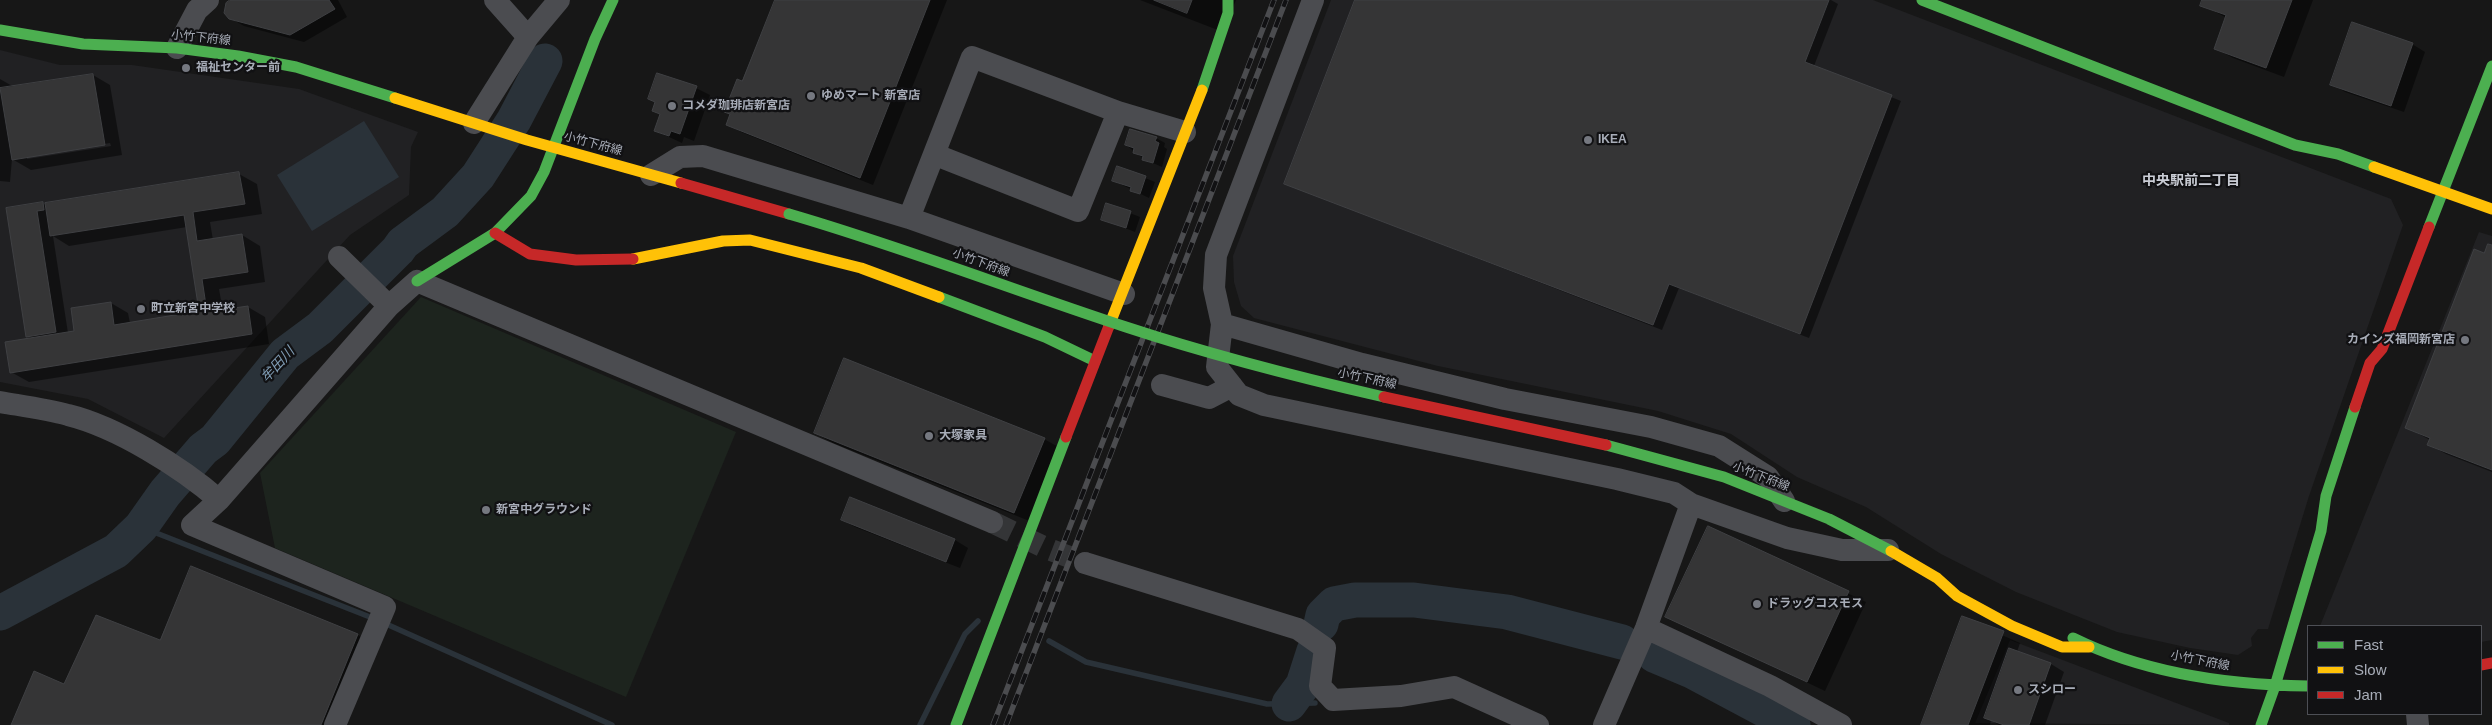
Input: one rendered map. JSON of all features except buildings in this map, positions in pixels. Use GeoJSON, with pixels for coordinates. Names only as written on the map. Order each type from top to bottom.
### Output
{"type":"FeatureCollection","features":[{"type":"Feature","properties":{"kind":"street"},"geometry":{"type":"LineString","coordinates":[[177,48],[197,10],[208,0]]}},
{"type":"Feature","properties":{"kind":"street"},"geometry":{"type":"LineString","coordinates":[[495,0],[528,37]]}},
{"type":"Feature","properties":{"kind":"street"},"geometry":{"type":"LineString","coordinates":[[479,125],[528,37],[559,0]]}},
{"type":"Feature","properties":{"kind":"street"},"geometry":{"type":"LineString","coordinates":[[335,725],[384,607],[192,525],[215,496],[389,306],[417,282],[495,233],[531,196],[553,148],[595,39],[613,0]]}},
{"type":"Feature","properties":{"kind":"street"},"geometry":{"type":"LineString","coordinates":[[956,725],[1095,361],[1124,294],[1207,78],[1228,13],[1228,0]]}},
{"type":"Feature","properties":{"kind":"street"},"geometry":{"type":"LineString","coordinates":[[1313,0],[1216,255],[1214,288],[1222,324],[1217,367],[1239,395],[1264,405],[1617,479],[1674,493],[1691,504],[1787,538],[1842,550],[1892,550]]}},
{"type":"Feature","properties":{"kind":"street"},"geometry":{"type":"LineString","coordinates":[[1922,0],[2296,145],[2338,154],[2444,190],[2492,209]]}},
{"type":"Feature","properties":{"kind":"street","name":"小竹下府線"},"geometry":{"type":"LineString","coordinates":[[0,30],[83,44],[177,48],[238,56],[296,67],[553,148],[857,233],[1034,297],[1174,342],[1320,382],[1606,446],[1724,477],[1829,519],[1892,550],[1937,578],[1957,596],[2012,626],[2062,647],[2089,647]]}},
{"type":"Feature","properties":{"kind":"street"},"geometry":{"type":"LineString","coordinates":[[909,218],[936,155],[972,57],[1118,112],[1185,132]]}},
{"type":"Feature","properties":{"kind":"street"},"geometry":{"type":"LineString","coordinates":[[2261,725],[2276,686],[2321,531],[2326,496],[2370,363],[2382,349],[2492,66]]}},
{"type":"Feature","properties":{"kind":"street"},"geometry":{"type":"LineString","coordinates":[[936,155],[1078,211],[1118,112]]}},
{"type":"Feature","properties":{"kind":"street"},"geometry":{"type":"LineString","coordinates":[[2295,132],[2338,154]]}},
{"type":"Feature","properties":{"kind":"street"},"geometry":{"type":"LineString","coordinates":[[651,175],[680,157],[703,156],[909,218],[1124,294]]}},
{"type":"Feature","properties":{"kind":"street"},"geometry":{"type":"LineString","coordinates":[[495,233],[530,254],[576,260],[617,261],[648,258],[723,240],[750,240],[783,246],[861,268],[1045,337],[1095,361]]}},
{"type":"Feature","properties":{"kind":"street"},"geometry":{"type":"LineString","coordinates":[[339,257],[389,306]]}},
{"type":"Feature","properties":{"kind":"street"},"geometry":{"type":"LineString","coordinates":[[417,282],[992,522]]}},
{"type":"Feature","properties":{"kind":"street"},"geometry":{"type":"LineString","coordinates":[[1222,324],[1372,366],[1505,399],[1651,427],[1719,446],[1768,477],[1784,501]]}},
{"type":"Feature","properties":{"kind":"street"},"geometry":{"type":"LineString","coordinates":[[2382,349],[2382,368]]}},
{"type":"Feature","properties":{"kind":"street"},"geometry":{"type":"LineString","coordinates":[[1162,385],[1209,398],[1232,386]]}},
{"type":"Feature","properties":{"kind":"street"},"geometry":{"type":"LineString","coordinates":[[0,402],[70,415],[116,433],[170,464],[215,496]]}},
{"type":"Feature","properties":{"kind":"street"},"geometry":{"type":"LineString","coordinates":[[1604,725],[1646,628],[1691,504]]}},
{"type":"Feature","properties":{"kind":"street"},"geometry":{"type":"LineString","coordinates":[[2321,531],[2335,507]]}},
{"type":"Feature","properties":{"kind":"street"},"geometry":{"type":"LineString","coordinates":[[1085,563],[1298,630],[1325,648],[1320,686],[1333,700],[1401,696],[1454,686],[1538,725]]}},
{"type":"Feature","properties":{"kind":"street","name":"小竹下府線"},"geometry":{"type":"LineString","coordinates":[[1937,578],[1964,586]]}},
{"type":"Feature","properties":{"kind":"street"},"geometry":{"type":"LineString","coordinates":[[1646,628],[1770,686],[1841,725]]}},
{"type":"Feature","properties":{"kind":"street","name":"小竹下府線"},"geometry":{"type":"LineString","coordinates":[[2064,633],[2089,647],[2132,661],[2178,671],[2276,686],[2307,686]]}},
{"type":"Feature","properties":{"kind":"shaded area","name":"IKEA"},"geometry":{"type":"Polygon","coordinates":[[[1331,0],[1873,0],[2391,199],[2403,225],[2309,496],[2268,629],[2258,629],[2251,638],[2252,646],[2238,655],[2190,648],[2117,632],[2016,592],[1941,554],[1866,507],[1797,477],[1731,434],[1658,411],[1438,366],[1254,318],[1241,306],[1234,282],[1233,256],[1331,0]]]}},
{"type":"Feature","properties":{"kind":"shaded area","name":"町立新宮中学校"},"geometry":{"type":"Polygon","coordinates":[[[0,50],[60,65],[132,65],[299,89],[418,132],[411,147],[409,195],[350,235],[164,438],[88,399],[0,382],[0,50]]]}},
{"type":"Feature","properties":{"kind":"shaded area"},"geometry":{"type":"Polygon","coordinates":[[[364,121],[399,177],[312,231],[277,175],[364,121]]]}},
{"type":"Feature","properties":{"kind":"shaded area"},"geometry":{"type":"Polygon","coordinates":[[[2479,232],[2492,236],[2492,640],[2482,642],[2482,625],[2320,625],[2479,232]]]}},
{"type":"Feature","properties":{"kind":"shaded area","name":"新宮中グラウンド"},"geometry":{"type":"Polygon","coordinates":[[[421,297],[736,432],[626,697],[275,548],[260,473],[421,297]]]}},
{"type":"Feature","properties":{"kind":"shaded area"},"geometry":{"type":"Polygon","coordinates":[[[2010,640],[2229,723],[2229,725],[1975,723],[2010,640]]]}},
{"type":"Feature","properties":{"kind":"waterway","name":"牟田川"},"geometry":{"type":"LineString","coordinates":[[0,613],[116,551],[141,527],[165,493],[203,449],[215,440],[285,354],[320,328],[403,243],[445,212],[478,176],[514,120],[545,61]]}},
{"type":"Feature","properties":{"kind":"waterway"},"geometry":{"type":"LineString","coordinates":[[141,527],[375,619]]}},
{"type":"Feature","properties":{"kind":"waterway"},"geometry":{"type":"LineString","coordinates":[[1321,624],[1323,615],[1334,604],[1355,600],[1414,600],[1507,612],[1622,642]]}},
{"type":"Feature","properties":{"kind":"waterway"},"geometry":{"type":"LineString","coordinates":[[920,725],[965,634],[978,621]]}},
{"type":"Feature","properties":{"kind":"waterway"},"geometry":{"type":"LineString","coordinates":[[384,623],[612,725]]}},
{"type":"Feature","properties":{"kind":"waterway"},"geometry":{"type":"LineString","coordinates":[[1049,641],[1086,662],[1267,704],[1315,703]]}},
{"type":"Feature","properties":{"kind":"waterway"},"geometry":{"type":"LineString","coordinates":[[1289,704],[1303,685],[1314,651]]}},
{"type":"Feature","properties":{"kind":"waterway"},"geometry":{"type":"LineString","coordinates":[[1654,655],[1692,671],[1793,725]]}},
{"type":"Feature","properties":{"kind":"tunnel"},"geometry":{"type":"LineString","coordinates":[[992,522],[1046,548],[1085,563]]}},
{"type":"Feature","properties":{"kind":"railway"},"geometry":{"type":"LineString","coordinates":[[993,725],[1274,0]]}},
{"type":"Feature","properties":{"kind":"railway"},"geometry":{"type":"LineString","coordinates":[[1006,725],[1286,0]]}},
{"type":"Feature","properties":{"kind":"traffic: fast"},"geometry":{"type":"LineString","coordinates":[[417,281],[495,233],[531,196],[544,172],[595,39],[613,0]]}},
{"type":"Feature","properties":{"kind":"traffic: fast"},"geometry":{"type":"LineString","coordinates":[[1202,90],[1228,13],[1228,0]]}},
{"type":"Feature","properties":{"kind":"traffic: fast"},"geometry":{"type":"LineString","coordinates":[[1922,0],[2295,145],[2338,154],[2374,167]]}},
{"type":"Feature","properties":{"kind":"traffic: fast"},"geometry":{"type":"LineString","coordinates":[[0,30],[83,44],[177,48],[238,56],[296,67],[395,98]]}},
{"type":"Feature","properties":{"kind":"traffic: fast"},"geometry":{"type":"LineString","coordinates":[[2429,227],[2492,66]]}},
{"type":"Feature","properties":{"kind":"traffic: fast"},"geometry":{"type":"LineString","coordinates":[[789,214],[874,240],[1084,313],[1190,347],[1319,382],[1384,397]]}},
{"type":"Feature","properties":{"kind":"traffic: fast"},"geometry":{"type":"LineString","coordinates":[[939,297],[1045,337],[1095,361]]}},
{"type":"Feature","properties":{"kind":"traffic: fast"},"geometry":{"type":"LineString","coordinates":[[2261,725],[2275,686],[2321,531],[2326,496],[2355,407]]}},
{"type":"Feature","properties":{"kind":"traffic: fast"},"geometry":{"type":"LineString","coordinates":[[956,725],[1066,437]]}},
{"type":"Feature","properties":{"kind":"traffic: fast"},"geometry":{"type":"LineString","coordinates":[[1606,445],[1724,477],[1829,519],[1891,551]]}},
{"type":"Feature","properties":{"kind":"traffic: fast"},"geometry":{"type":"LineString","coordinates":[[2073,638],[2129,661],[2158,669],[2218,680],[2307,686]]}},
{"type":"Feature","properties":{"kind":"traffic: slow"},"geometry":{"type":"LineString","coordinates":[[1109,326],[1202,90]]}},
{"type":"Feature","properties":{"kind":"traffic: slow"},"geometry":{"type":"LineString","coordinates":[[395,98],[527,140],[681,183]]}},
{"type":"Feature","properties":{"kind":"traffic: slow"},"geometry":{"type":"LineString","coordinates":[[2374,167],[2492,209]]}},
{"type":"Feature","properties":{"kind":"traffic: slow"},"geometry":{"type":"LineString","coordinates":[[633,259],[723,241],[750,240],[861,268],[939,297]]}},
{"type":"Feature","properties":{"kind":"traffic: slow"},"geometry":{"type":"LineString","coordinates":[[1891,551],[1937,578],[1957,596],[2012,626],[2062,647],[2089,647]]}},
{"type":"Feature","properties":{"kind":"traffic: jam"},"geometry":{"type":"LineString","coordinates":[[681,183],[789,214]]}},
{"type":"Feature","properties":{"kind":"traffic: jam"},"geometry":{"type":"LineString","coordinates":[[2355,407],[2370,363],[2382,349],[2429,227]]}},
{"type":"Feature","properties":{"kind":"traffic: jam"},"geometry":{"type":"LineString","coordinates":[[495,233],[530,254],[576,260],[633,259]]}},
{"type":"Feature","properties":{"kind":"traffic: jam"},"geometry":{"type":"LineString","coordinates":[[1066,437],[1109,326]]}},
{"type":"Feature","properties":{"kind":"traffic: jam"},"geometry":{"type":"LineString","coordinates":[[1384,397],[1606,445]]}},
{"type":"Feature","properties":{"kind":"traffic: jam"},"geometry":{"type":"LineString","coordinates":[[2482,665],[2492,663]]}},
{"type":"Feature","properties":{"kind":"place","name":"福祉センター前"},"geometry":{"type":"Point","coordinates":[186,68]}},
{"type":"Feature","properties":{"kind":"place","name":"ゆめマート 新宮店"},"geometry":{"type":"Point","coordinates":[811,96]}},
{"type":"Feature","properties":{"kind":"place","name":"コメダ珈琲店新宮店"},"geometry":{"type":"Point","coordinates":[672,106]}},
{"type":"Feature","properties":{"kind":"place","name":"IKEA"},"geometry":{"type":"Point","coordinates":[1588,140]}},
{"type":"Feature","properties":{"kind":"place","name":"町立新宮中学校"},"geometry":{"type":"Point","coordinates":[141,309]}},
{"type":"Feature","properties":{"kind":"place","name":"カインズ福岡新宮店"},"geometry":{"type":"Point","coordinates":[2465,340]}},
{"type":"Feature","properties":{"kind":"place","name":"大塚家具"},"geometry":{"type":"Point","coordinates":[929,436]}},
{"type":"Feature","properties":{"kind":"place","name":"新宮中グラウンド"},"geometry":{"type":"Point","coordinates":[486,510]}},
{"type":"Feature","properties":{"kind":"place","name":"ドラッグコスモス"},"geometry":{"type":"Point","coordinates":[1757,604]}},
{"type":"Feature","properties":{"kind":"place","name":"スシロー"},"geometry":{"type":"Point","coordinates":[2018,690]}},
{"type":"Feature","properties":{"kind":"district","name":"中央駅前二丁目"},"geometry":{"type":"Point","coordinates":[2191,181]}}]}
